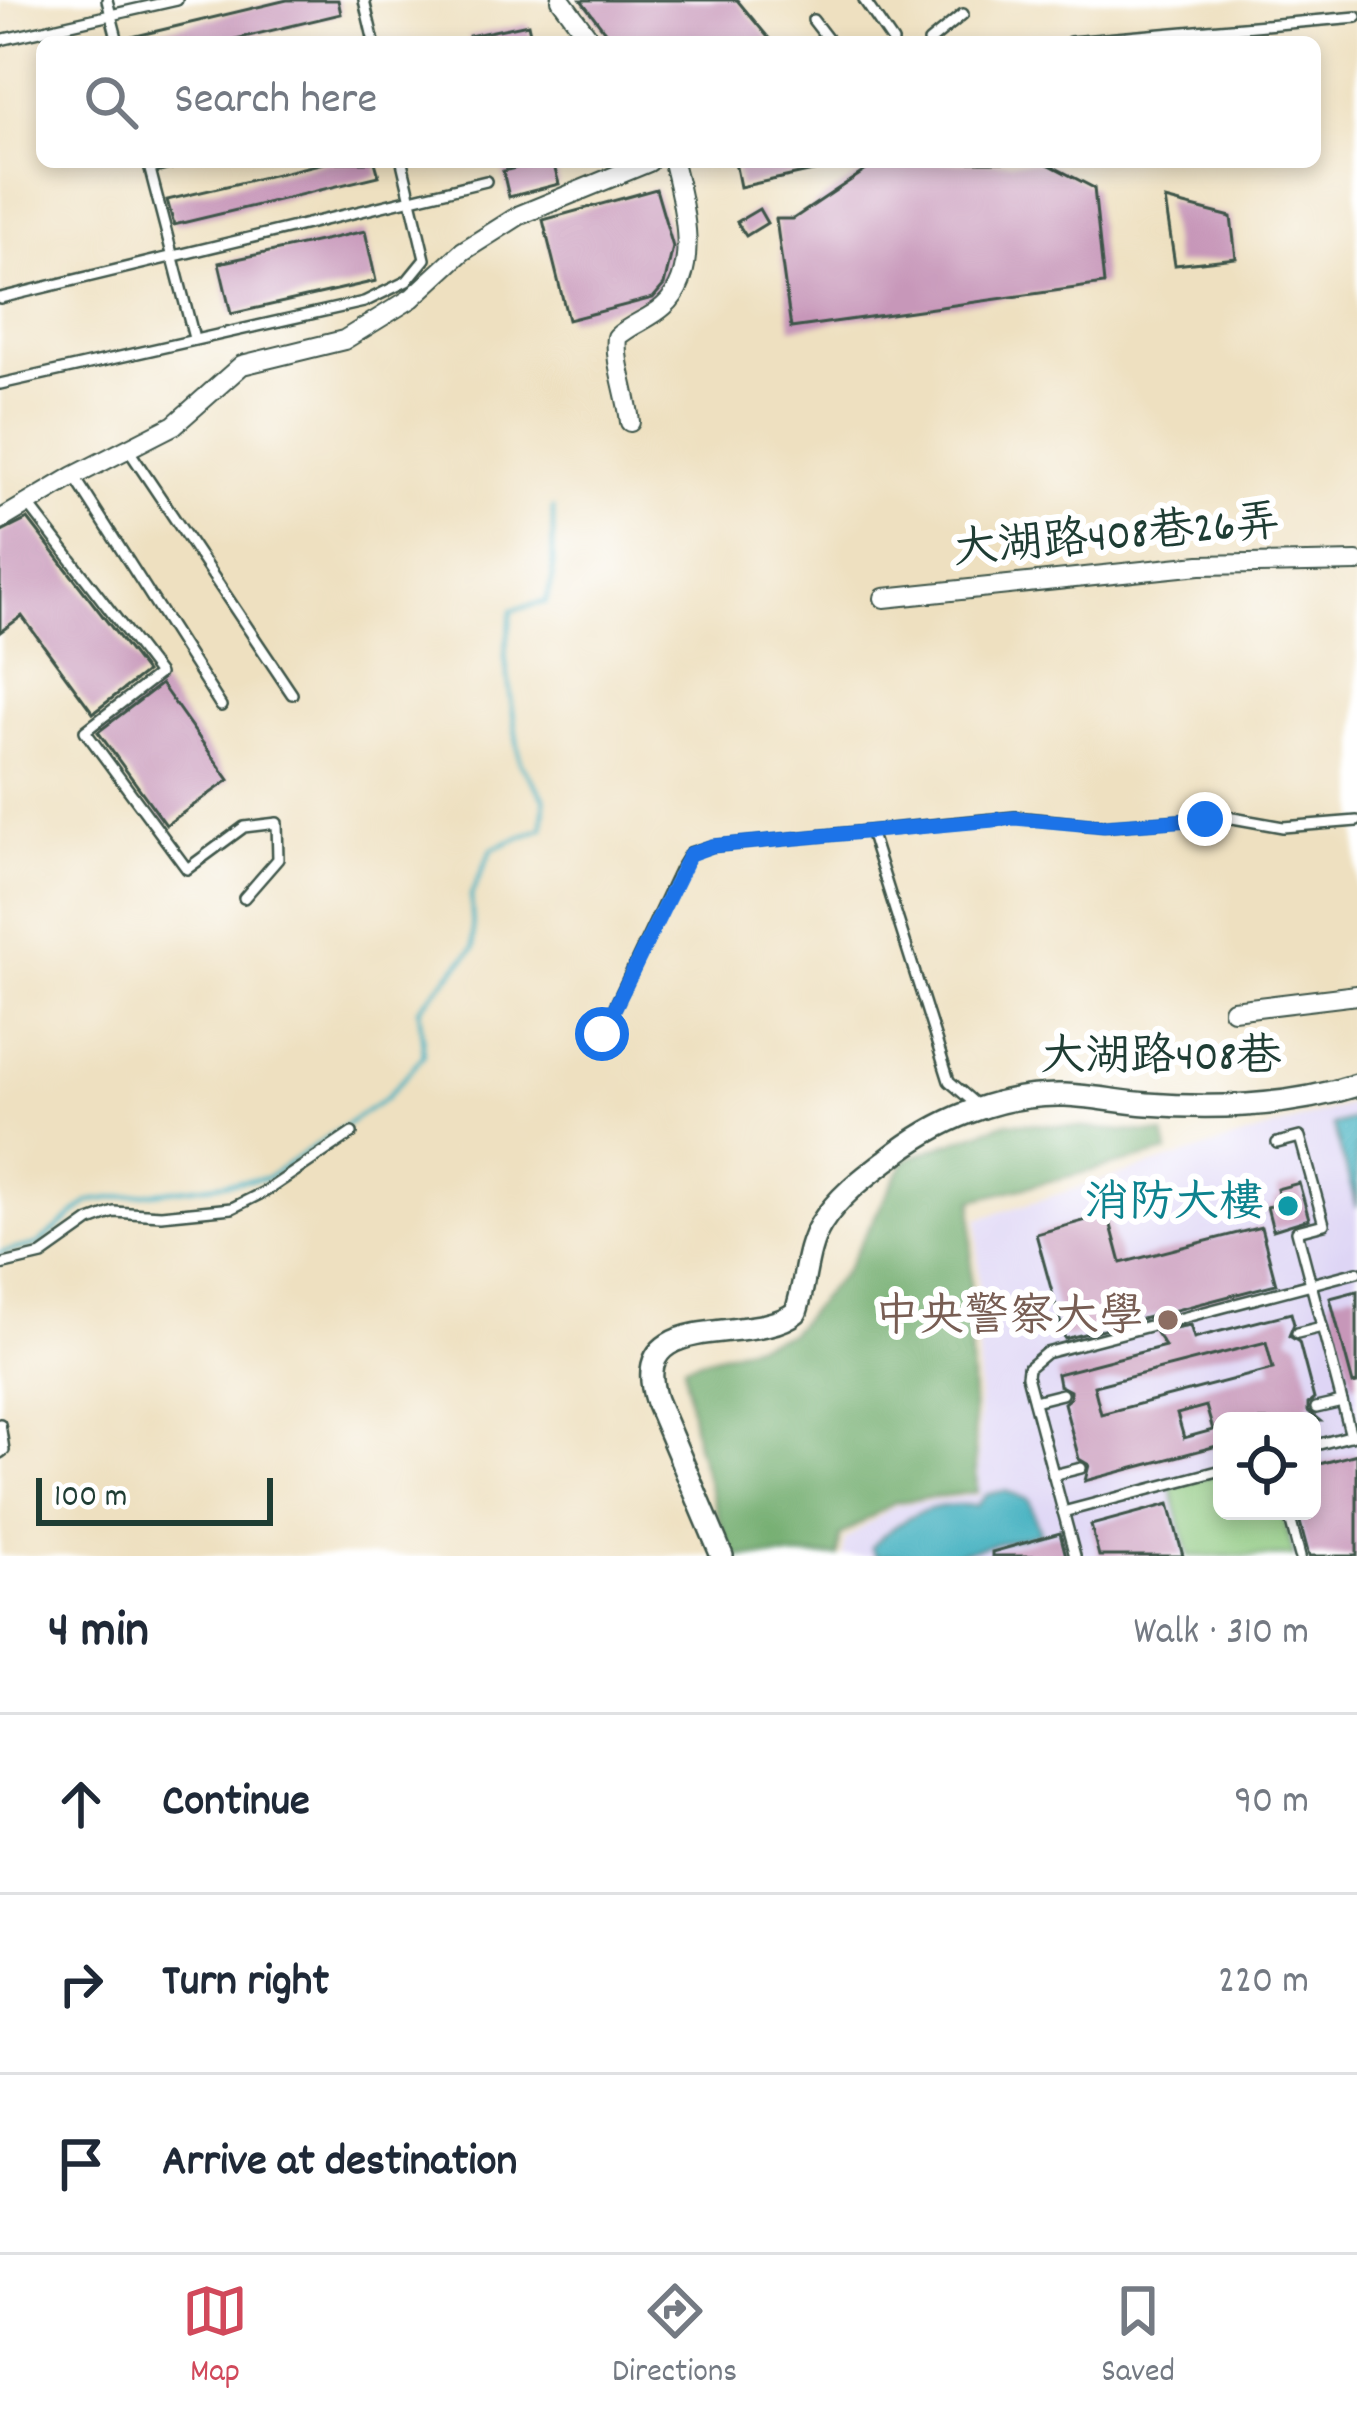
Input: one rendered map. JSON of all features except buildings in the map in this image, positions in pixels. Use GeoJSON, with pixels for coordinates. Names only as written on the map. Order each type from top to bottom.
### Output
{"type":"FeatureCollection","features":[{"type":"Feature","properties":{"kind":"street"},"geometry":{"type":"LineString","coordinates":[[561,0],[588,36]]}},
{"type":"Feature","properties":{"kind":"street"},"geometry":{"type":"LineString","coordinates":[[0,520],[174,425],[242,364],[344,340],[412,298],[463,251],[520,215],[635,168]]}},
{"type":"Feature","properties":{"kind":"street"},"geometry":{"type":"LineString","coordinates":[[630,422],[626,381],[614,357],[617,337],[634,321],[659,311],[685,278],[686,243],[674,168]]}},
{"type":"Feature","properties":{"kind":"street","name":"大湖路408巷26弄"},"geometry":{"type":"LineString","coordinates":[[884,598],[1199,565],[1357,562]]}},
{"type":"Feature","properties":{"kind":"street"},"geometry":{"type":"LineString","coordinates":[[1233,1010],[1357,995]]}},
{"type":"Feature","properties":{"kind":"street","name":"大湖路408巷"},"geometry":{"type":"LineString","coordinates":[[973,1110],[1062,1095],[1150,1104],[1228,1105],[1295,1100],[1357,1085]]}},
{"type":"Feature","properties":{"kind":"street"},"geometry":{"type":"LineString","coordinates":[[722,1556],[656,1400],[650,1379],[656,1359],[667,1344],[695,1333],[786,1320],[796,1312],[819,1226],[840,1198],[905,1146],[973,1110]]}},
{"type":"Feature","properties":{"kind":"lane"},"geometry":{"type":"LineString","coordinates":[[107,0],[116,36]]}},
{"type":"Feature","properties":{"kind":"lane"},"geometry":{"type":"LineString","coordinates":[[0,40],[177,0]]}},
{"type":"Feature","properties":{"kind":"lane"},"geometry":{"type":"LineString","coordinates":[[364,0],[373,36]]}},
{"type":"Feature","properties":{"kind":"lane"},"geometry":{"type":"LineString","coordinates":[[864,0],[889,36]]}},
{"type":"Feature","properties":{"kind":"lane"},"geometry":{"type":"LineString","coordinates":[[936,36],[963,14]]}},
{"type":"Feature","properties":{"kind":"lane"},"geometry":{"type":"LineString","coordinates":[[1139,36],[1357,17]]}},
{"type":"Feature","properties":{"kind":"lane"},"geometry":{"type":"LineString","coordinates":[[814,20],[826,36]]}},
{"type":"Feature","properties":{"kind":"lane"},"geometry":{"type":"LineString","coordinates":[[150,168],[194,338]]}},
{"type":"Feature","properties":{"kind":"lane"},"geometry":{"type":"LineString","coordinates":[[0,385],[364,302],[407,281],[425,259],[403,168]]}},
{"type":"Feature","properties":{"kind":"lane"},"geometry":{"type":"LineString","coordinates":[[0,298],[486,181]]}},
{"type":"Feature","properties":{"kind":"lane"},"geometry":{"type":"LineString","coordinates":[[128,449],[292,694]]}},
{"type":"Feature","properties":{"kind":"lane"},"geometry":{"type":"LineString","coordinates":[[74,476],[221,706]]}},
{"type":"Feature","properties":{"kind":"lane"},"geometry":{"type":"LineString","coordinates":[[29,505],[159,674],[85,730],[187,869],[244,826],[277,823],[278,859],[244,898]]}},
{"type":"Feature","properties":{"kind":"lane"},"geometry":{"type":"LineString","coordinates":[[602,1034],[690,854],[712,846],[1015,818],[1104,826],[1226,817],[1282,826],[1357,821]]}},
{"type":"Feature","properties":{"kind":"lane"},"geometry":{"type":"LineString","coordinates":[[870,831],[950,1081],[973,1110]]}},
{"type":"Feature","properties":{"kind":"lane"},"geometry":{"type":"LineString","coordinates":[[0,1264],[41,1255],[90,1221],[114,1212],[161,1215],[232,1208],[266,1191],[352,1133]]}},
{"type":"Feature","properties":{"kind":"lane"},"geometry":{"type":"LineString","coordinates":[[1277,1143],[1300,1137],[1324,1224],[1297,1231],[1354,1435],[1321,1444]]}},
{"type":"Feature","properties":{"kind":"lane"},"geometry":{"type":"LineString","coordinates":[[1075,1556],[1027,1376],[1038,1357],[1357,1272]]}},
{"type":"Feature","properties":{"kind":"lane"},"geometry":{"type":"LineString","coordinates":[[1297,1334],[1322,1327]]}},
{"type":"Feature","properties":{"kind":"lane"},"geometry":{"type":"LineString","coordinates":[[1034,1401],[1062,1394]]}},
{"type":"Feature","properties":{"kind":"lane"},"geometry":{"type":"LineString","coordinates":[[1316,1408],[1342,1402]]}},
{"type":"Feature","properties":{"kind":"lane"},"geometry":{"type":"LineString","coordinates":[[0,1424],[4,1450],[0,1453]]}},
{"type":"Feature","properties":{"kind":"lane"},"geometry":{"type":"LineString","coordinates":[[1054,1475],[1081,1468]]}},
{"type":"Feature","properties":{"kind":"lane"},"geometry":{"type":"LineString","coordinates":[[1063,1512],[1213,1472]]}},
{"type":"Feature","properties":{"kind":"lane"},"geometry":{"type":"LineString","coordinates":[[1290,1520],[1300,1556]]}},
{"type":"Feature","properties":{"kind":"shaded area","name":"中央警察大學"},"geometry":{"type":"Polygon","coordinates":[[[1357,1102],[1357,1556],[843,1556],[845,1540],[896,1505],[979,1495],[978,1219],[1357,1102]]]}},
{"type":"Feature","properties":{"kind":"green space"},"geometry":{"type":"Polygon","coordinates":[[[1008,1122],[1164,1134],[1168,1152],[973,1200],[969,1318],[977,1492],[895,1502],[840,1536],[838,1556],[731,1556],[696,1445],[684,1365],[789,1334],[846,1270],[906,1159],[1008,1122]]]}},
{"type":"Feature","properties":{"kind":"green space"},"geometry":{"type":"Polygon","coordinates":[[[1213,1475],[1213,1520],[1284,1520],[1294,1556],[1189,1556],[1171,1487],[1213,1475]]]}},
{"type":"Feature","properties":{"kind":"water"},"geometry":{"type":"Polygon","coordinates":[[[1357,1118],[1357,1207],[1333,1125],[1357,1118]]]}},
{"type":"Feature","properties":{"kind":"water"},"geometry":{"type":"Polygon","coordinates":[[[1005,1491],[1029,1500],[1040,1533],[948,1556],[876,1556],[871,1547],[919,1513],[946,1506],[976,1506],[987,1494],[1005,1491]]]}},
{"type":"Feature","properties":{"kind":"waterway"},"geometry":{"type":"LineString","coordinates":[[0,1253],[38,1244],[90,1201],[267,1178],[386,1098],[424,1055],[419,1009],[474,948],[471,895],[492,849],[543,828],[545,799],[520,762],[505,656],[512,610],[546,602],[553,578],[553,509]]}},
{"type":"Feature","properties":{"kind":"place","name":"消防大樓"},"geometry":{"type":"Point","coordinates":[1288,1206]}},
{"type":"Feature","properties":{"kind":"place","name":"中央警察大學"},"geometry":{"type":"Point","coordinates":[1168,1320]}},
{"type":"Feature","properties":{"kind":"route"},"geometry":{"type":"LineString","coordinates":[[602,1034],[679,872],[690,854],[712,846],[996,819],[1104,826],[1205,819]]}}]}
